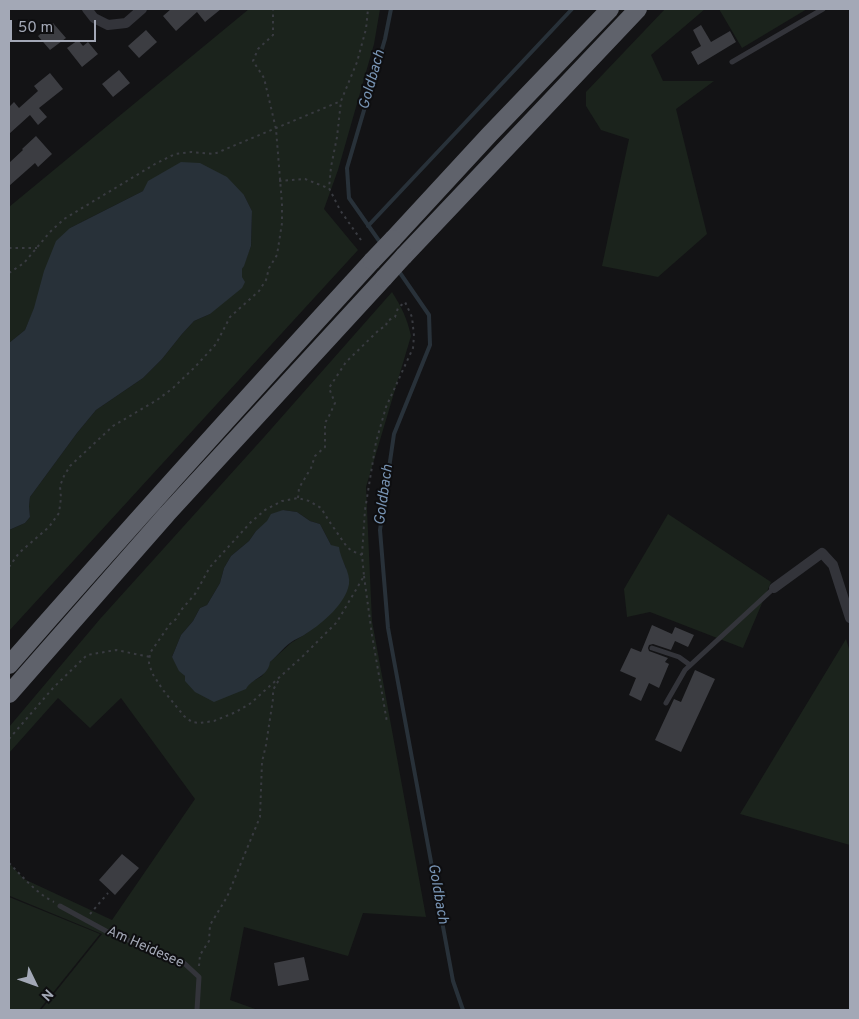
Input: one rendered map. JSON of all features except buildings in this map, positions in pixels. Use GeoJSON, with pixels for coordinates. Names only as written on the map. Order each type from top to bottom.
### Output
{"type":"FeatureCollection","features":[{"type":"Feature","properties":{"kind":"highway"},"geometry":{"type":"LineString","coordinates":[[9,666],[134,522],[246,398],[489,135],[610,9]]}},
{"type":"Feature","properties":{"kind":"highway"},"geometry":{"type":"LineString","coordinates":[[9,694],[167,514],[404,256],[638,9]]}},
{"type":"Feature","properties":{"kind":"street"},"geometry":{"type":"LineString","coordinates":[[87,9],[94,18],[108,26],[126,23],[142,9]]}},
{"type":"Feature","properties":{"kind":"street"},"geometry":{"type":"LineString","coordinates":[[774,588],[822,553],[833,565],[850,618]]}},
{"type":"Feature","properties":{"kind":"lane"},"geometry":{"type":"LineString","coordinates":[[732,62],[823,9]]}},
{"type":"Feature","properties":{"kind":"lane"},"geometry":{"type":"LineString","coordinates":[[666,703],[685,670],[774,588]]}},
{"type":"Feature","properties":{"kind":"lane"},"geometry":{"type":"LineString","coordinates":[[652,648],[679,658],[690,665]]}},
{"type":"Feature","properties":{"kind":"lane","name":"Am Heidesee"},"geometry":{"type":"LineString","coordinates":[[60,906],[106,931],[184,963],[199,977],[197,1010]]}},
{"type":"Feature","properties":{"kind":"path"},"geometry":{"type":"LineString","coordinates":[[9,568],[19,553],[49,528],[59,513],[62,498],[60,486],[70,466],[113,426],[174,388],[216,344],[230,317],[259,291],[266,280],[269,268],[277,255],[282,224],[282,204],[276,128],[264,78],[253,61],[258,49],[273,35],[273,9]]}},
{"type":"Feature","properties":{"kind":"path"},"geometry":{"type":"LineString","coordinates":[[361,240],[340,210],[329,188],[341,101],[357,62],[366,29],[368,9]]}},
{"type":"Feature","properties":{"kind":"path"},"geometry":{"type":"LineString","coordinates":[[9,273],[24,263],[50,232],[64,220],[154,164],[175,154],[191,152],[214,154],[341,101]]}},
{"type":"Feature","properties":{"kind":"path"},"geometry":{"type":"LineString","coordinates":[[280,181],[305,179],[329,188]]}},
{"type":"Feature","properties":{"kind":"path"},"geometry":{"type":"LineString","coordinates":[[9,248],[37,248]]}},
{"type":"Feature","properties":{"kind":"path"},"geometry":{"type":"LineString","coordinates":[[298,498],[299,488],[311,468],[315,456],[325,447],[325,423],[335,403],[329,388],[346,362],[380,329],[386,326],[387,321],[395,317],[398,308],[405,302],[412,317],[413,348],[386,407],[376,442],[365,510],[362,555],[372,635],[387,722]]}},
{"type":"Feature","properties":{"kind":"path"},"geometry":{"type":"LineString","coordinates":[[362,555],[347,547],[322,508],[309,501],[298,498],[282,501],[265,510],[251,522],[210,567],[195,594],[170,624],[150,653],[149,663],[152,674],[184,716],[192,722],[214,722],[236,712],[251,703],[337,622],[364,576]]}},
{"type":"Feature","properties":{"kind":"path"},"geometry":{"type":"LineString","coordinates":[[9,739],[53,688],[87,655],[116,650],[150,657]]}},
{"type":"Feature","properties":{"kind":"path"},"geometry":{"type":"LineString","coordinates":[[199,977],[200,955],[209,941],[210,925],[227,897],[260,817],[262,762],[273,690],[281,676]]}},
{"type":"Feature","properties":{"kind":"path"},"geometry":{"type":"LineString","coordinates":[[9,863],[47,899],[60,906]]}},
{"type":"Feature","properties":{"kind":"path"},"geometry":{"type":"LineString","coordinates":[[85,919],[108,893]]}},
{"type":"Feature","properties":{"kind":"shaded area"},"geometry":{"type":"Polygon","coordinates":[[[249,9],[380,9],[374,44],[338,170],[324,209],[358,250],[9,631],[9,530],[25,523],[30,517],[30,497],[96,410],[143,378],[194,321],[210,314],[242,277],[242,269],[251,246],[252,211],[244,195],[143,191],[70,228],[25,330],[9,343],[9,207],[249,9]]]}},
{"type":"Feature","properties":{"kind":"shaded area"},"geometry":{"type":"Polygon","coordinates":[[[665,9],[705,9],[651,55],[663,81],[714,81],[676,109],[707,234],[658,277],[602,266],[629,139],[601,130],[586,106],[586,92],[665,9]]]}},
{"type":"Feature","properties":{"kind":"shaded area"},"geometry":{"type":"Polygon","coordinates":[[[719,9],[807,9],[742,48],[719,9]]]}},
{"type":"Feature","properties":{"kind":"shaded area"},"geometry":{"type":"Polygon","coordinates":[[[181,162],[200,163],[227,177],[244,195],[252,211],[251,246],[242,269],[242,277],[245,282],[242,288],[210,314],[194,321],[143,378],[96,410],[30,497],[30,517],[25,523],[9,530],[9,343],[25,330],[56,241],[70,228],[143,191],[148,181],[181,162]]]}},
{"type":"Feature","properties":{"kind":"shaded area"},"geometry":{"type":"Polygon","coordinates":[[[392,292],[404,313],[411,336],[366,487],[372,621],[426,917],[363,913],[348,956],[244,927],[230,1000],[258,1010],[41,1010],[102,934],[10,896],[9,863],[24,879],[112,920],[195,799],[121,698],[90,728],[58,698],[9,753],[9,727],[100,619],[392,292]],[[283,510],[256,531],[249,541],[231,556],[224,568],[220,583],[207,605],[200,608],[193,621],[181,635],[172,657],[185,676],[185,681],[248,684],[262,676],[270,662],[291,643],[307,633],[346,568],[339,553],[331,545],[320,524],[310,521],[297,512],[283,510]]]}},
{"type":"Feature","properties":{"kind":"shaded area"},"geometry":{"type":"Polygon","coordinates":[[[283,510],[297,512],[310,521],[320,524],[331,545],[339,547],[349,580],[347,591],[339,605],[327,618],[287,645],[270,662],[266,671],[246,689],[214,702],[195,692],[185,681],[185,676],[179,671],[172,657],[181,635],[193,621],[200,608],[207,605],[220,583],[224,568],[231,556],[249,541],[271,514],[283,510]]]}},
{"type":"Feature","properties":{"kind":"shaded area"},"geometry":{"type":"Polygon","coordinates":[[[668,514],[771,582],[743,648],[650,612],[627,617],[624,589],[668,514]]]}},
{"type":"Feature","properties":{"kind":"shaded area"},"geometry":{"type":"Polygon","coordinates":[[[846,639],[850,652],[850,845],[740,814],[846,639]]]}},
{"type":"Feature","properties":{"kind":"shaded area"},"geometry":{"type":"Polygon","coordinates":[[[9,897],[100,934],[39,1010],[9,1010],[9,897]]]}},
{"type":"Feature","properties":{"kind":"waterway","name":"Goldbach"},"geometry":{"type":"LineString","coordinates":[[382,245],[349,198],[347,168],[385,39],[391,9]]}},
{"type":"Feature","properties":{"kind":"waterway"},"geometry":{"type":"LineString","coordinates":[[368,226],[572,9]]}},
{"type":"Feature","properties":{"kind":"waterway","name":"Goldbach"},"geometry":{"type":"LineString","coordinates":[[398,270],[429,315],[430,345],[394,434],[380,530],[388,628],[453,981],[463,1010]]}}]}
